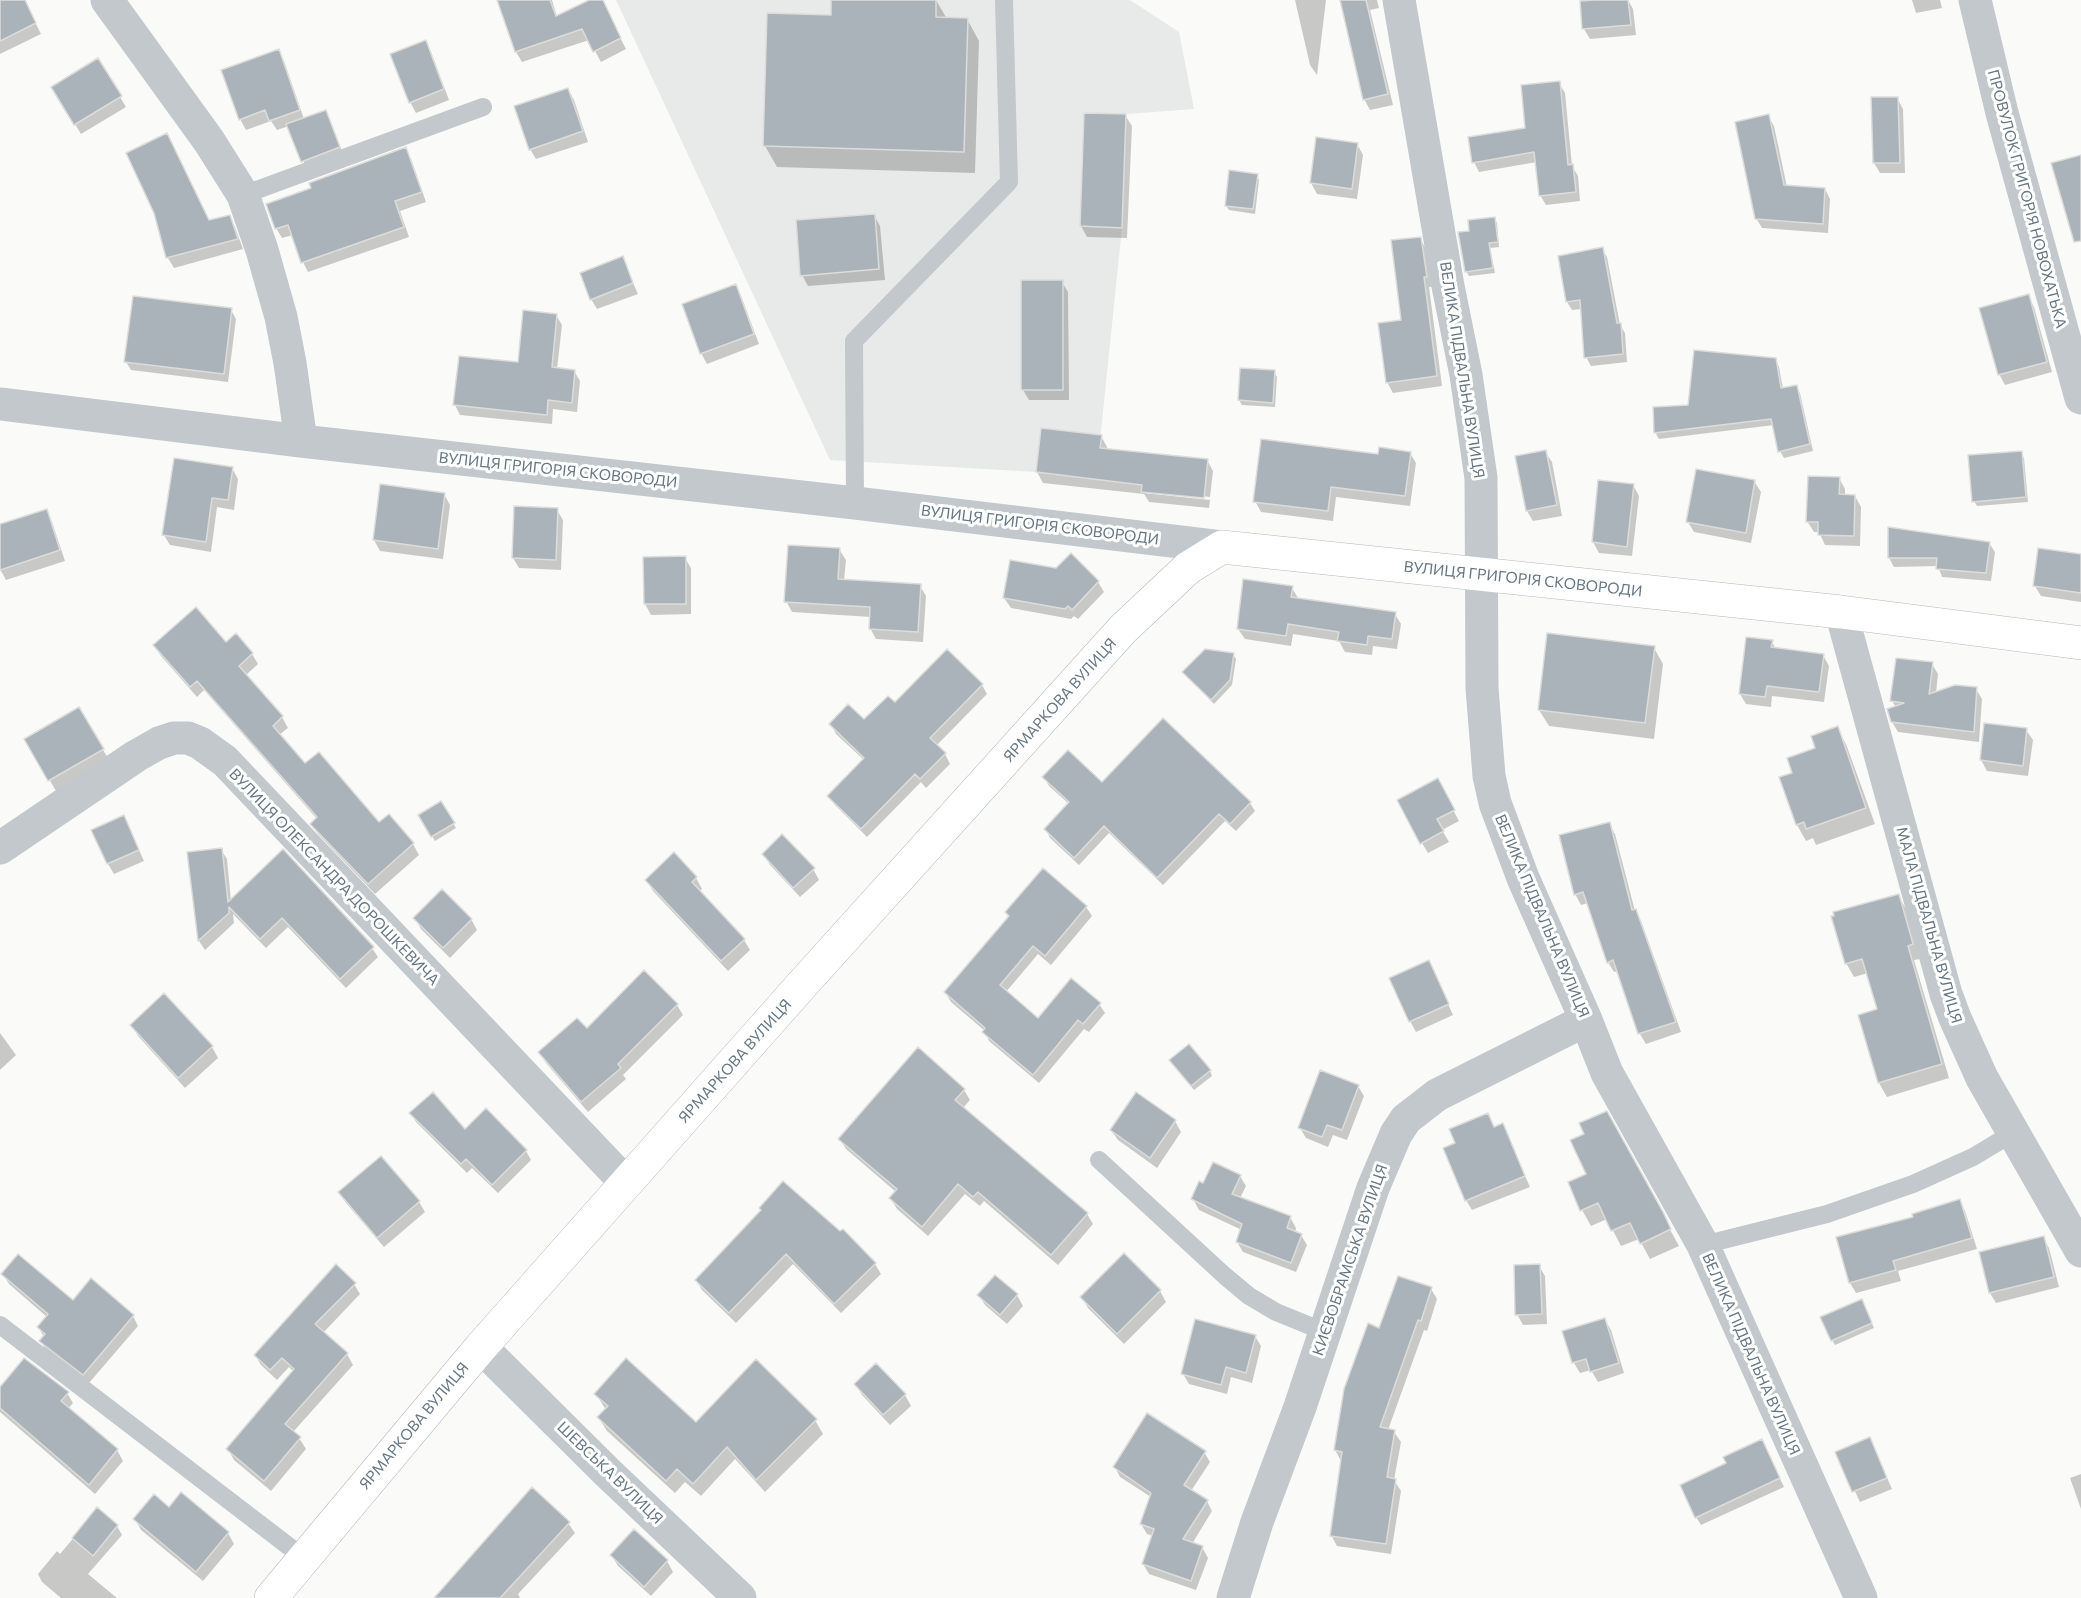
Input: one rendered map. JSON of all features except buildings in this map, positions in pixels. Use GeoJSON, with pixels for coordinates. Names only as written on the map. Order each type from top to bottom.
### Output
{"type":"FeatureCollection","features":[{"type":"Feature","properties":{"kind":"street"},"geometry":{"type":"LineString","coordinates":[[107,0],[209,141],[243,195],[281,317],[291,363],[301,441]]}},
{"type":"Feature","properties":{"kind":"street","name":"ВЕЛИКА ПІДВАЛЬНА ВУЛИЦЯ"},"geometry":{"type":"LineString","coordinates":[[1399,0],[1476,434],[1481,478],[1483,708],[1488,776],[1495,803],[1505,835],[1607,1073],[1703,1245],[1861,1598]]}},
{"type":"Feature","properties":{"kind":"street","name":"ПРОВУЛОК ГРИГОРІЯ НОВОХАТЬКА"},"geometry":{"type":"LineString","coordinates":[[1975,0],[2002,113],[2081,398]]}},
{"type":"Feature","properties":{"kind":"street","name":"ВУЛИЦЯ ГРИГОРІЯ СКОВОРОДИ"},"geometry":{"type":"LineString","coordinates":[[0,404],[1222,547],[1841,612],[2081,643]]}},
{"type":"Feature","properties":{"kind":"street","name":"ЯРМАРКОВА ВУЛИЦЯ"},"geometry":{"type":"LineString","coordinates":[[271,1598],[481,1347],[1123,629],[1188,568],[1222,547]]}},
{"type":"Feature","properties":{"kind":"street","name":"МАЛА ПІДВАЛЬНА ВУЛИЦЯ"},"geometry":{"type":"LineString","coordinates":[[1841,612],[1946,994],[1955,1018],[1982,1078],[2081,1251]]}},
{"type":"Feature","properties":{"kind":"street","name":"ВУЛИЦЯ ОЛЕКСАНДРА ДОРОШКЕВИЧА"},"geometry":{"type":"LineString","coordinates":[[0,848],[136,756],[159,743],[174,738],[188,738],[200,743],[225,761],[626,1183]]}},
{"type":"Feature","properties":{"kind":"street","name":"КИЄВОБРАМСЬКА ВУЛИЦЯ"},"geometry":{"type":"LineString","coordinates":[[1233,1598],[1257,1522],[1300,1407],[1373,1188],[1396,1134],[1406,1119],[1437,1095],[1586,1020]]}},
{"type":"Feature","properties":{"kind":"street","name":"ШЕВСЬКА ВУЛИЦЯ"},"geometry":{"type":"LineString","coordinates":[[481,1347],[608,1473],[740,1598]]}},
{"type":"Feature","properties":{"kind":"lane"},"geometry":{"type":"LineString","coordinates":[[855,503],[854,341],[1009,182],[1004,0]]}},
{"type":"Feature","properties":{"kind":"lane"},"geometry":{"type":"LineString","coordinates":[[243,195],[483,107]]}},
{"type":"Feature","properties":{"kind":"lane"},"geometry":{"type":"LineString","coordinates":[[1703,1245],[1816,1217],[1913,1184],[1973,1157],[2013,1133]]}},
{"type":"Feature","properties":{"kind":"lane"},"geometry":{"type":"LineString","coordinates":[[1099,1160],[1249,1296],[1276,1312],[1325,1332]]}},
{"type":"Feature","properties":{"kind":"lane"},"geometry":{"type":"LineString","coordinates":[[0,1326],[304,1558]]}},
{"type":"Feature","properties":{"kind":"shaded area"},"geometry":{"type":"Polygon","coordinates":[[[616,0],[1130,0],[1179,32],[1194,109],[1126,114],[1122,228],[1096,479],[1036,472],[830,460],[616,0]]]}}]}
